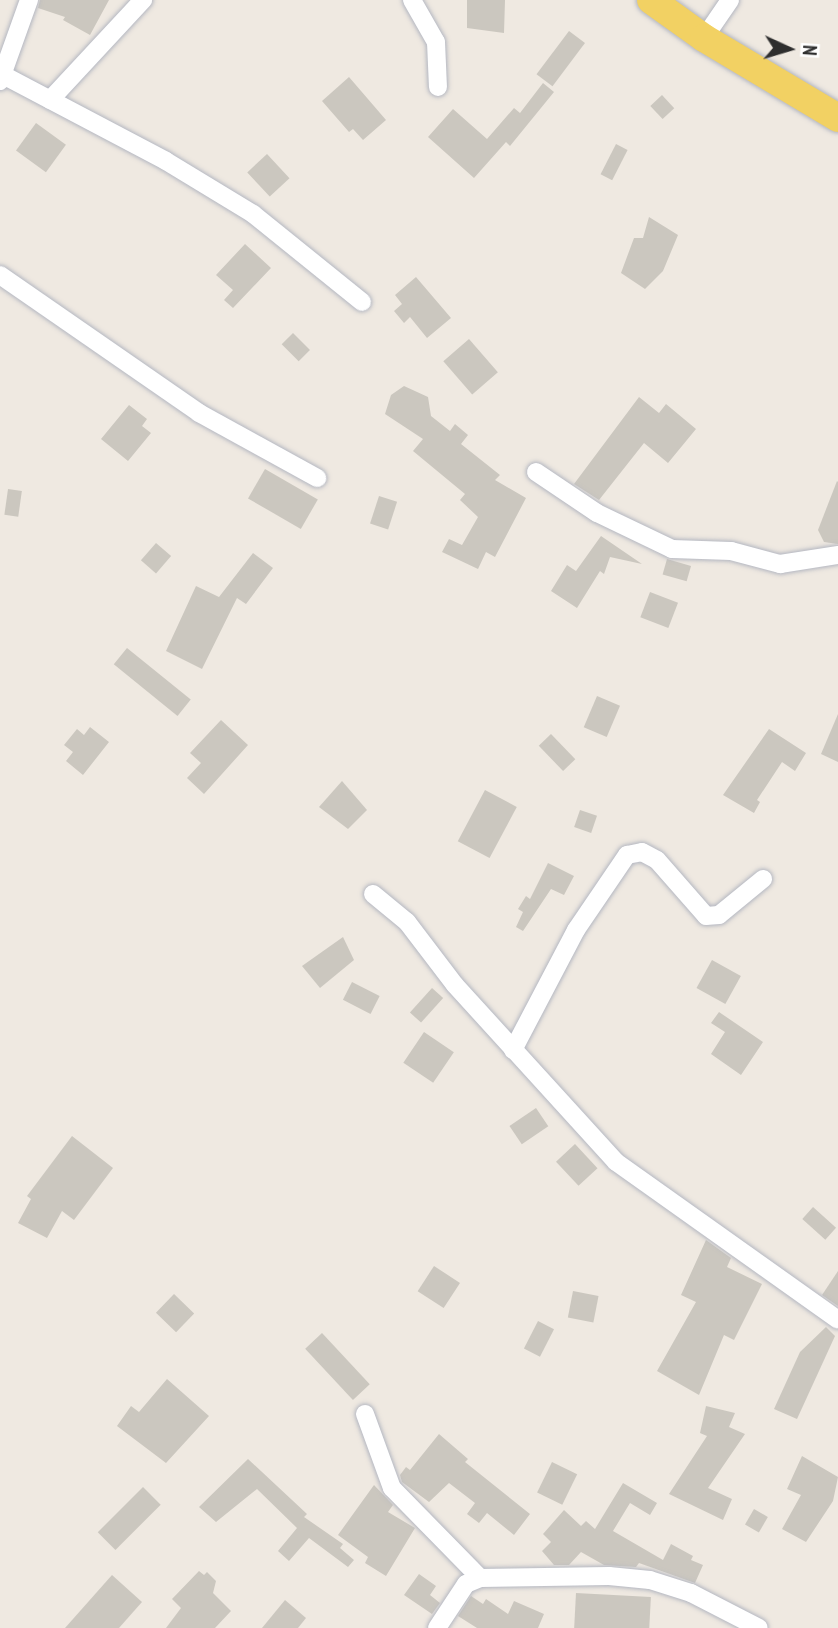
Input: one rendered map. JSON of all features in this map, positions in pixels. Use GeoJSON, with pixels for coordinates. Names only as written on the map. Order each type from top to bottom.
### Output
{"type":"FeatureCollection","features":[{"type":"Feature","properties":{"kind":"main road"},"geometry":{"type":"LineString","coordinates":[[651,0],[704,38],[838,118]]}},
{"type":"Feature","properties":{"kind":"street"},"geometry":{"type":"LineString","coordinates":[[29,0],[1,78],[50,100],[166,161],[253,214],[362,302]]}},
{"type":"Feature","properties":{"kind":"street"},"geometry":{"type":"LineString","coordinates":[[50,100],[143,0]]}},
{"type":"Feature","properties":{"kind":"street"},"geometry":{"type":"LineString","coordinates":[[412,0],[436,42],[438,87]]}},
{"type":"Feature","properties":{"kind":"street"},"geometry":{"type":"LineString","coordinates":[[704,38],[730,0]]}},
{"type":"Feature","properties":{"kind":"street"},"geometry":{"type":"LineString","coordinates":[[0,275],[199,413],[317,478]]}},
{"type":"Feature","properties":{"kind":"street"},"geometry":{"type":"LineString","coordinates":[[536,472],[597,513],[672,549],[731,551],[780,564],[838,555]]}},
{"type":"Feature","properties":{"kind":"street"},"geometry":{"type":"LineString","coordinates":[[513,1050],[576,930],[627,855],[642,852],[657,860],[706,916],[719,915],[763,878]]}},
{"type":"Feature","properties":{"kind":"street"},"geometry":{"type":"LineString","coordinates":[[373,894],[407,922],[513,1050],[616,1162],[838,1320]]}},
{"type":"Feature","properties":{"kind":"street"},"geometry":{"type":"LineString","coordinates":[[365,1414],[392,1488],[480,1578]]}},
{"type":"Feature","properties":{"kind":"street"},"geometry":{"type":"LineString","coordinates":[[438,1628],[466,1584],[480,1578],[609,1576],[650,1580],[691,1593],[759,1628]]}},
{"type":"Feature","properties":{"kind":"building"},"geometry":{"type":"Polygon","coordinates":[[[40,0],[109,0],[90,35],[63,20],[65,17],[38,8],[40,0]]]}},
{"type":"Feature","properties":{"kind":"building"},"geometry":{"type":"Polygon","coordinates":[[[467,0],[505,0],[504,33],[467,28],[467,0]]]}},
{"type":"Feature","properties":{"kind":"building"},"geometry":{"type":"Polygon","coordinates":[[[569,31],[585,43],[552,86],[537,74],[569,31]]]}},
{"type":"Feature","properties":{"kind":"building"},"geometry":{"type":"Polygon","coordinates":[[[349,77],[386,120],[363,140],[353,129],[349,132],[322,101],[349,77]]]}},
{"type":"Feature","properties":{"kind":"building"},"geometry":{"type":"Polygon","coordinates":[[[543,83],[554,92],[510,146],[506,142],[474,178],[428,137],[453,109],[487,139],[514,108],[520,113],[543,83]]]}},
{"type":"Feature","properties":{"kind":"building"},"geometry":{"type":"Polygon","coordinates":[[[662,95],[674,108],[663,119],[650,106],[662,95]]]}},
{"type":"Feature","properties":{"kind":"building"},"geometry":{"type":"Polygon","coordinates":[[[36,123],[66,145],[46,172],[16,151],[36,123]]]}},
{"type":"Feature","properties":{"kind":"building"},"geometry":{"type":"Polygon","coordinates":[[[616,144],[628,150],[612,180],[601,174],[616,144]]]}},
{"type":"Feature","properties":{"kind":"building"},"geometry":{"type":"Polygon","coordinates":[[[267,154],[290,178],[270,197],[247,172],[267,154]]]}},
{"type":"Feature","properties":{"kind":"building"},"geometry":{"type":"Polygon","coordinates":[[[649,217],[678,235],[663,271],[645,289],[621,273],[634,238],[643,238],[649,217]]]}},
{"type":"Feature","properties":{"kind":"building"},"geometry":{"type":"Polygon","coordinates":[[[245,244],[271,268],[233,308],[224,300],[233,290],[216,275],[245,244]]]}},
{"type":"Feature","properties":{"kind":"building"},"geometry":{"type":"Polygon","coordinates":[[[416,277],[451,318],[427,338],[410,317],[404,323],[394,311],[402,304],[395,295],[416,277]]]}},
{"type":"Feature","properties":{"kind":"building"},"geometry":{"type":"Polygon","coordinates":[[[293,333],[310,350],[299,361],[282,344],[293,333]]]}},
{"type":"Feature","properties":{"kind":"building"},"geometry":{"type":"Polygon","coordinates":[[[469,339],[498,372],[472,395],[443,361],[469,339]]]}},
{"type":"Feature","properties":{"kind":"building"},"geometry":{"type":"Polygon","coordinates":[[[404,386],[428,397],[431,416],[450,431],[455,424],[468,435],[461,444],[500,475],[495,480],[526,498],[495,557],[486,552],[478,569],[442,552],[449,539],[462,545],[478,517],[460,500],[465,494],[413,451],[423,439],[385,414],[391,395],[404,386]]]}},
{"type":"Feature","properties":{"kind":"building"},"geometry":{"type":"Polygon","coordinates":[[[639,397],[659,413],[666,404],[696,429],[668,463],[644,443],[599,500],[574,484],[639,397]]]}},
{"type":"Feature","properties":{"kind":"building"},"geometry":{"type":"Polygon","coordinates":[[[129,405],[147,419],[142,426],[151,433],[128,461],[101,439],[129,405]]]}},
{"type":"Feature","properties":{"kind":"building"},"geometry":{"type":"Polygon","coordinates":[[[265,469],[318,499],[301,529],[248,498],[265,469]]]}},
{"type":"Feature","properties":{"kind":"building"},"geometry":{"type":"Polygon","coordinates":[[[837,481],[838,544],[824,542],[818,530],[837,481]]]}},
{"type":"Feature","properties":{"kind":"building"},"geometry":{"type":"Polygon","coordinates":[[[8,489],[22,491],[18,517],[4,515],[8,489]]]}},
{"type":"Feature","properties":{"kind":"building"},"geometry":{"type":"Polygon","coordinates":[[[379,496],[397,502],[388,529],[370,524],[379,496]]]}},
{"type":"Feature","properties":{"kind":"building"},"geometry":{"type":"Polygon","coordinates":[[[601,536],[642,564],[610,557],[604,574],[600,571],[577,608],[551,591],[567,565],[576,571],[601,536]]]}},
{"type":"Feature","properties":{"kind":"building"},"geometry":{"type":"Polygon","coordinates":[[[156,543],[171,556],[156,573],[141,560],[156,543]]]}},
{"type":"Feature","properties":{"kind":"building"},"geometry":{"type":"Polygon","coordinates":[[[253,553],[273,568],[246,604],[237,598],[202,669],[166,651],[196,586],[219,597],[253,553]]]}},
{"type":"Feature","properties":{"kind":"building"},"geometry":{"type":"Polygon","coordinates":[[[667,559],[691,566],[687,581],[663,574],[667,559]]]}},
{"type":"Feature","properties":{"kind":"building"},"geometry":{"type":"Polygon","coordinates":[[[650,592],[678,603],[668,628],[640,617],[650,592]]]}},
{"type":"Feature","properties":{"kind":"building"},"geometry":{"type":"Polygon","coordinates":[[[127,648],[191,700],[178,716],[114,664],[127,648]]]}},
{"type":"Feature","properties":{"kind":"building"},"geometry":{"type":"Polygon","coordinates":[[[597,696],[620,706],[607,737],[584,727],[597,696]]]}},
{"type":"Feature","properties":{"kind":"building"},"geometry":{"type":"Polygon","coordinates":[[[838,714],[838,762],[821,754],[838,714]]]}},
{"type":"Feature","properties":{"kind":"building"},"geometry":{"type":"Polygon","coordinates":[[[221,720],[248,745],[204,794],[187,778],[201,763],[190,753],[221,720]]]}},
{"type":"Feature","properties":{"kind":"building"},"geometry":{"type":"Polygon","coordinates":[[[90,727],[109,742],[83,775],[66,761],[73,752],[64,745],[77,729],[84,735],[90,727]]]}},
{"type":"Feature","properties":{"kind":"building"},"geometry":{"type":"Polygon","coordinates":[[[769,729],[806,753],[795,771],[782,762],[757,800],[760,802],[754,813],[723,795],[769,729]]]}},
{"type":"Feature","properties":{"kind":"building"},"geometry":{"type":"Polygon","coordinates":[[[551,734],[575,759],[563,771],[539,746],[551,734]]]}},
{"type":"Feature","properties":{"kind":"building"},"geometry":{"type":"Polygon","coordinates":[[[342,781],[367,810],[348,829],[319,807],[342,781]]]}},
{"type":"Feature","properties":{"kind":"building"},"geometry":{"type":"Polygon","coordinates":[[[485,790],[517,807],[490,858],[458,841],[485,790]]]}},
{"type":"Feature","properties":{"kind":"building"},"geometry":{"type":"Polygon","coordinates":[[[580,810],[597,816],[591,833],[574,827],[580,810]]]}},
{"type":"Feature","properties":{"kind":"building"},"geometry":{"type":"Polygon","coordinates":[[[548,863],[574,876],[564,895],[551,889],[523,931],[516,927],[523,912],[518,909],[526,896],[530,899],[548,863]]]}},
{"type":"Feature","properties":{"kind":"building"},"geometry":{"type":"Polygon","coordinates":[[[343,937],[354,960],[320,988],[302,966],[343,937]]]}},
{"type":"Feature","properties":{"kind":"building"},"geometry":{"type":"Polygon","coordinates":[[[712,960],[741,976],[725,1004],[696,988],[712,960]]]}},
{"type":"Feature","properties":{"kind":"building"},"geometry":{"type":"Polygon","coordinates":[[[352,982],[380,996],[371,1014],[343,1000],[352,982]]]}},
{"type":"Feature","properties":{"kind":"building"},"geometry":{"type":"Polygon","coordinates":[[[432,988],[443,998],[421,1023],[410,1013],[432,988]]]}},
{"type":"Feature","properties":{"kind":"building"},"geometry":{"type":"Polygon","coordinates":[[[719,1012],[763,1042],[741,1075],[711,1054],[725,1032],[711,1023],[719,1012]]]}},
{"type":"Feature","properties":{"kind":"building"},"geometry":{"type":"Polygon","coordinates":[[[424,1032],[454,1052],[433,1083],[403,1063],[424,1032]]]}},
{"type":"Feature","properties":{"kind":"building"},"geometry":{"type":"Polygon","coordinates":[[[536,1108],[548,1126],[522,1144],[509,1126],[536,1108]]]}},
{"type":"Feature","properties":{"kind":"building"},"geometry":{"type":"Polygon","coordinates":[[[72,1136],[113,1168],[74,1220],[62,1211],[47,1238],[18,1223],[31,1199],[27,1196],[72,1136]]]}},
{"type":"Feature","properties":{"kind":"building"},"geometry":{"type":"Polygon","coordinates":[[[575,1144],[598,1168],[578,1186],[556,1162],[575,1144]]]}},
{"type":"Feature","properties":{"kind":"building"},"geometry":{"type":"Polygon","coordinates":[[[813,1207],[836,1228],[825,1240],[802,1219],[813,1207]]]}},
{"type":"Feature","properties":{"kind":"building"},"geometry":{"type":"Polygon","coordinates":[[[706,1240],[731,1258],[727,1267],[762,1284],[734,1340],[724,1335],[699,1395],[657,1371],[696,1302],[681,1295],[706,1240]]]}},
{"type":"Feature","properties":{"kind":"building"},"geometry":{"type":"Polygon","coordinates":[[[434,1266],[460,1283],[444,1308],[418,1291],[434,1266]]]}},
{"type":"Feature","properties":{"kind":"building"},"geometry":{"type":"Polygon","coordinates":[[[838,1271],[838,1306],[822,1295],[838,1271]]]}},
{"type":"Feature","properties":{"kind":"building"},"geometry":{"type":"Polygon","coordinates":[[[573,1291],[599,1296],[593,1322],[568,1318],[573,1291]]]}},
{"type":"Feature","properties":{"kind":"building"},"geometry":{"type":"Polygon","coordinates":[[[174,1294],[194,1313],[176,1332],[156,1313],[174,1294]]]}},
{"type":"Feature","properties":{"kind":"building"},"geometry":{"type":"Polygon","coordinates":[[[538,1321],[554,1329],[540,1357],[524,1349],[538,1321]]]}},
{"type":"Feature","properties":{"kind":"building"},"geometry":{"type":"Polygon","coordinates":[[[826,1327],[835,1336],[797,1419],[774,1409],[800,1352],[826,1327]]]}},
{"type":"Feature","properties":{"kind":"building"},"geometry":{"type":"Polygon","coordinates":[[[322,1333],[370,1384],[353,1400],[305,1349],[322,1333]]]}},
{"type":"Feature","properties":{"kind":"building"},"geometry":{"type":"Polygon","coordinates":[[[167,1379],[209,1416],[166,1463],[117,1426],[131,1406],[139,1412],[167,1379]]]}},
{"type":"Feature","properties":{"kind":"building"},"geometry":{"type":"Polygon","coordinates":[[[706,1406],[735,1413],[729,1427],[745,1434],[708,1488],[732,1499],[723,1520],[669,1494],[707,1436],[700,1433],[706,1406]]]}},
{"type":"Feature","properties":{"kind":"building"},"geometry":{"type":"Polygon","coordinates":[[[439,1434],[468,1459],[465,1462],[530,1514],[514,1535],[487,1513],[479,1523],[467,1514],[475,1503],[449,1483],[429,1502],[402,1482],[400,1475],[406,1467],[410,1470],[439,1434]]]}},
{"type":"Feature","properties":{"kind":"building"},"geometry":{"type":"Polygon","coordinates":[[[802,1456],[838,1477],[833,1501],[806,1542],[782,1529],[801,1495],[787,1489],[802,1456]]]}},
{"type":"Feature","properties":{"kind":"building"},"geometry":{"type":"Polygon","coordinates":[[[248,1459],[307,1514],[304,1517],[343,1544],[340,1548],[354,1560],[348,1567],[309,1538],[289,1561],[278,1551],[297,1528],[257,1489],[216,1522],[199,1507],[248,1459]]]}},
{"type":"Feature","properties":{"kind":"building"},"geometry":{"type":"Polygon","coordinates":[[[552,1462],[577,1474],[562,1505],[537,1493],[552,1462]]]}},
{"type":"Feature","properties":{"kind":"building"},"geometry":{"type":"Polygon","coordinates":[[[623,1483],[657,1503],[650,1515],[630,1503],[613,1531],[663,1560],[671,1544],[693,1556],[691,1560],[703,1565],[695,1583],[639,1563],[636,1567],[604,1565],[581,1552],[569,1565],[554,1565],[542,1551],[551,1542],[543,1534],[564,1510],[581,1526],[586,1521],[595,1529],[623,1483]]]}},
{"type":"Feature","properties":{"kind":"building"},"geometry":{"type":"Polygon","coordinates":[[[374,1485],[393,1505],[388,1512],[415,1528],[386,1576],[365,1563],[368,1557],[338,1535],[374,1485]]]}},
{"type":"Feature","properties":{"kind":"building"},"geometry":{"type":"Polygon","coordinates":[[[143,1487],[161,1505],[115,1550],[98,1532],[143,1487]]]}},
{"type":"Feature","properties":{"kind":"building"},"geometry":{"type":"Polygon","coordinates":[[[754,1509],[768,1517],[759,1533],[745,1525],[754,1509]]]}},
{"type":"Feature","properties":{"kind":"building"},"geometry":{"type":"Polygon","coordinates":[[[199,1571],[204,1575],[207,1572],[216,1581],[213,1593],[231,1611],[215,1628],[166,1628],[181,1608],[172,1599],[199,1571]]]}},
{"type":"Feature","properties":{"kind":"building"},"geometry":{"type":"Polygon","coordinates":[[[419,1574],[436,1586],[430,1595],[440,1603],[432,1614],[404,1595],[419,1574]]]}},
{"type":"Feature","properties":{"kind":"building"},"geometry":{"type":"Polygon","coordinates":[[[112,1575],[142,1602],[119,1628],[65,1628],[112,1575]]]}},
{"type":"Feature","properties":{"kind":"building"},"geometry":{"type":"Polygon","coordinates":[[[576,1593],[651,1597],[649,1628],[574,1628],[576,1593]]]}},
{"type":"Feature","properties":{"kind":"building"},"geometry":{"type":"Polygon","coordinates":[[[471,1596],[483,1604],[486,1599],[508,1614],[514,1601],[544,1614],[538,1628],[477,1628],[458,1616],[471,1596]]]}},
{"type":"Feature","properties":{"kind":"building"},"geometry":{"type":"Polygon","coordinates":[[[285,1600],[306,1618],[298,1628],[262,1628],[285,1600]]]}}]}
